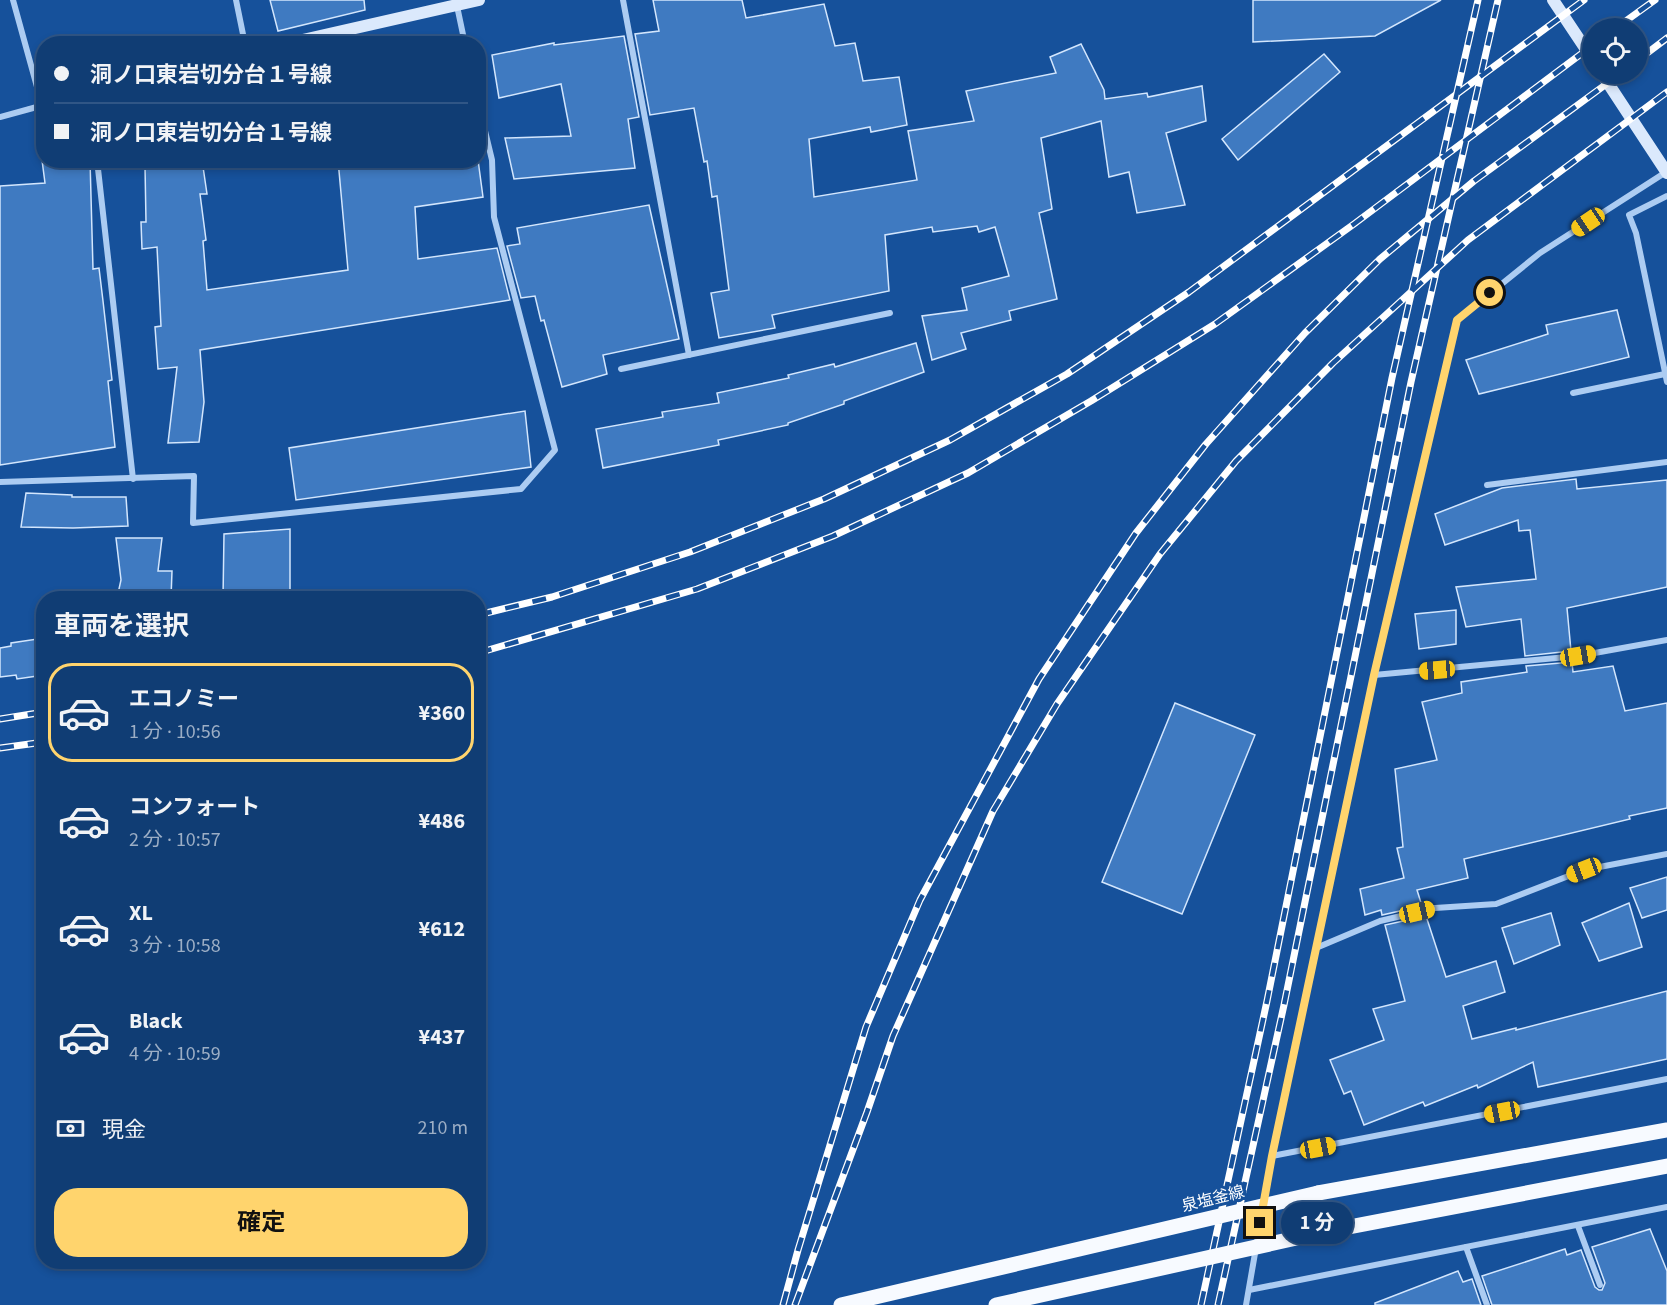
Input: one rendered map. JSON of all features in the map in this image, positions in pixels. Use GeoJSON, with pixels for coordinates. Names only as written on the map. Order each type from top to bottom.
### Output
{"type":"FeatureCollection","features":[{"type":"Feature","properties":{"kind":"main road","name":"泉塩釜線"},"geometry":{"type":"LineString","coordinates":[[841,1305],[1318,1193],[1667,1130]]}},
{"type":"Feature","properties":{"kind":"main road"},"geometry":{"type":"LineString","coordinates":[[996,1305],[1328,1231],[1667,1166]]}},
{"type":"Feature","properties":{"kind":"street"},"geometry":{"type":"LineString","coordinates":[[13,0],[36,80]]}},
{"type":"Feature","properties":{"kind":"street"},"geometry":{"type":"LineString","coordinates":[[236,0],[244,36]]}},
{"type":"Feature","properties":{"kind":"street"},"geometry":{"type":"LineString","coordinates":[[320,36],[479,0]]}},
{"type":"Feature","properties":{"kind":"street"},"geometry":{"type":"LineString","coordinates":[[623,0],[689,355]]}},
{"type":"Feature","properties":{"kind":"street"},"geometry":{"type":"LineString","coordinates":[[1553,0],[1582,44]]}},
{"type":"Feature","properties":{"kind":"street"},"geometry":{"type":"LineString","coordinates":[[457,5],[463,36]]}},
{"type":"Feature","properties":{"kind":"street"},"geometry":{"type":"LineString","coordinates":[[1246,1305],[1272,1156],[1374,675],[1457,320],[1540,253],[1666,173],[1608,84]]}},
{"type":"Feature","properties":{"kind":"street"},"geometry":{"type":"LineString","coordinates":[[0,117],[36,107]]}},
{"type":"Feature","properties":{"kind":"street"},"geometry":{"type":"LineString","coordinates":[[0,482],[194,476],[193,523],[521,489],[555,450],[494,217],[492,160],[486,135]]}},
{"type":"Feature","properties":{"kind":"street"},"geometry":{"type":"LineString","coordinates":[[98,168],[133,479]]}},
{"type":"Feature","properties":{"kind":"street"},"geometry":{"type":"LineString","coordinates":[[1573,393],[1666,378],[1636,233],[1629,215],[1667,196]]}},
{"type":"Feature","properties":{"kind":"street"},"geometry":{"type":"LineString","coordinates":[[621,369],[890,313]]}},
{"type":"Feature","properties":{"kind":"street"},"geometry":{"type":"LineString","coordinates":[[1487,485],[1667,462]]}},
{"type":"Feature","properties":{"kind":"street"},"geometry":{"type":"LineString","coordinates":[[1374,675],[1578,656],[1667,640]]}},
{"type":"Feature","properties":{"kind":"street"},"geometry":{"type":"LineString","coordinates":[[1316,948],[1380,921],[1435,908],[1496,904],[1584,870],[1667,854]]}},
{"type":"Feature","properties":{"kind":"street"},"geometry":{"type":"LineString","coordinates":[[1272,1156],[1667,1079]]}},
{"type":"Feature","properties":{"kind":"street"},"geometry":{"type":"LineString","coordinates":[[1249,1290],[1667,1207]]}},
{"type":"Feature","properties":{"kind":"street"},"geometry":{"type":"LineString","coordinates":[[1578,1226],[1600,1285]]}},
{"type":"Feature","properties":{"kind":"street"},"geometry":{"type":"LineString","coordinates":[[1466,1247],[1487,1305]]}},
{"type":"Feature","properties":{"kind":"building"},"geometry":{"type":"Polygon","coordinates":[[[270,0],[364,0],[365,10],[278,31],[270,0]]]}},
{"type":"Feature","properties":{"kind":"building"},"geometry":{"type":"Polygon","coordinates":[[[653,0],[742,0],[746,18],[824,4],[835,46],[855,43],[863,81],[899,77],[907,125],[871,132],[870,127],[809,139],[814,197],[917,180],[908,131],[974,121],[966,91],[1056,73],[1050,57],[1081,44],[1104,90],[1105,99],[1147,93],[1148,97],[1202,86],[1206,121],[1166,133],[1185,205],[1137,213],[1129,172],[1109,177],[1101,121],[1041,138],[1052,209],[1039,213],[1057,299],[1009,311],[1011,320],[961,333],[966,349],[932,360],[922,316],[967,310],[962,288],[1009,276],[995,227],[979,232],[977,226],[933,232],[932,227],[885,235],[889,291],[772,315],[775,328],[719,338],[711,293],[729,290],[717,196],[712,197],[707,161],[704,162],[694,108],[650,115],[635,34],[659,31],[653,0]]]}},
{"type":"Feature","properties":{"kind":"building"},"geometry":{"type":"Polygon","coordinates":[[[1253,0],[1441,0],[1375,36],[1253,42],[1253,0]]]}},
{"type":"Feature","properties":{"kind":"building"},"geometry":{"type":"Polygon","coordinates":[[[624,36],[639,117],[628,119],[635,168],[514,179],[505,138],[571,136],[561,84],[499,98],[492,55],[554,43],[554,45],[624,36]]]}},
{"type":"Feature","properties":{"kind":"building"},"geometry":{"type":"Polygon","coordinates":[[[1324,54],[1340,72],[1238,160],[1222,139],[1324,54]]]}},
{"type":"Feature","properties":{"kind":"building"},"geometry":{"type":"Polygon","coordinates":[[[43,168],[90,168],[93,269],[99,268],[112,380],[108,381],[115,447],[0,465],[0,186],[45,183],[43,168]]]}},
{"type":"Feature","properties":{"kind":"building"},"geometry":{"type":"Polygon","coordinates":[[[145,168],[203,168],[207,194],[200,194],[206,240],[203,241],[207,290],[348,270],[339,168],[479,168],[483,197],[415,207],[418,259],[497,248],[510,300],[200,350],[204,402],[199,442],[168,443],[177,367],[158,369],[155,327],[161,326],[157,247],[142,249],[141,222],[146,222],[145,168]]]}},
{"type":"Feature","properties":{"kind":"building"},"geometry":{"type":"Polygon","coordinates":[[[649,205],[679,339],[603,355],[607,374],[562,387],[544,320],[541,321],[535,296],[521,298],[507,246],[520,244],[517,228],[649,205]]]}},
{"type":"Feature","properties":{"kind":"building"},"geometry":{"type":"Polygon","coordinates":[[[1617,310],[1629,357],[1479,394],[1466,360],[1548,334],[1546,325],[1617,310]]]}},
{"type":"Feature","properties":{"kind":"building"},"geometry":{"type":"Polygon","coordinates":[[[916,343],[924,372],[844,401],[844,404],[788,423],[788,425],[718,440],[719,445],[603,468],[596,429],[663,417],[662,412],[719,403],[717,393],[789,378],[788,375],[834,364],[835,367],[916,343]]]}},
{"type":"Feature","properties":{"kind":"building"},"geometry":{"type":"Polygon","coordinates":[[[525,411],[531,467],[296,500],[289,448],[525,411]]]}},
{"type":"Feature","properties":{"kind":"building"},"geometry":{"type":"Polygon","coordinates":[[[1576,479],[1577,489],[1667,480],[1667,587],[1567,608],[1571,651],[1525,656],[1521,619],[1466,627],[1456,587],[1536,579],[1530,530],[1519,531],[1518,520],[1445,545],[1435,514],[1502,488],[1576,479]]]}},
{"type":"Feature","properties":{"kind":"building"},"geometry":{"type":"Polygon","coordinates":[[[26,493],[72,495],[72,497],[126,497],[128,526],[21,527],[26,493]]]}},
{"type":"Feature","properties":{"kind":"building"},"geometry":{"type":"Polygon","coordinates":[[[290,529],[290,591],[223,591],[224,534],[290,529]]]}},
{"type":"Feature","properties":{"kind":"building"},"geometry":{"type":"Polygon","coordinates":[[[116,538],[162,538],[158,571],[172,571],[171,591],[119,591],[121,580],[116,538]]]}},
{"type":"Feature","properties":{"kind":"building"},"geometry":{"type":"Polygon","coordinates":[[[1456,610],[1456,644],[1419,649],[1415,614],[1456,610]]]}},
{"type":"Feature","properties":{"kind":"building"},"geometry":{"type":"Polygon","coordinates":[[[36,639],[36,676],[17,679],[16,675],[0,677],[0,648],[11,646],[11,643],[36,639]]]}},
{"type":"Feature","properties":{"kind":"building"},"geometry":{"type":"Polygon","coordinates":[[[1572,662],[1573,672],[1613,666],[1625,711],[1667,703],[1667,808],[1464,859],[1468,878],[1417,890],[1422,906],[1382,915],[1381,910],[1365,915],[1360,889],[1404,878],[1397,848],[1403,847],[1395,769],[1437,760],[1422,702],[1462,693],[1461,682],[1527,672],[1526,666],[1572,662]]]}},
{"type":"Feature","properties":{"kind":"building"},"geometry":{"type":"Polygon","coordinates":[[[1175,703],[1255,735],[1182,914],[1102,882],[1175,703]]]}},
{"type":"Feature","properties":{"kind":"building"},"geometry":{"type":"Polygon","coordinates":[[[1667,877],[1667,910],[1642,918],[1630,888],[1667,877]]]}},
{"type":"Feature","properties":{"kind":"building"},"geometry":{"type":"Polygon","coordinates":[[[1629,903],[1642,947],[1599,961],[1582,923],[1629,903]]]}},
{"type":"Feature","properties":{"kind":"building"},"geometry":{"type":"Polygon","coordinates":[[[1551,913],[1560,945],[1514,964],[1502,928],[1551,913]]]}},
{"type":"Feature","properties":{"kind":"building"},"geometry":{"type":"Polygon","coordinates":[[[1426,916],[1446,977],[1496,961],[1505,992],[1463,1006],[1472,1039],[1667,991],[1667,1059],[1538,1087],[1533,1062],[1478,1088],[1477,1085],[1425,1106],[1423,1102],[1364,1125],[1351,1091],[1344,1094],[1330,1060],[1384,1040],[1373,1009],[1405,1001],[1385,925],[1426,916]]]}},
{"type":"Feature","properties":{"kind":"building"},"geometry":{"type":"Polygon","coordinates":[[[1650,1229],[1667,1271],[1667,1305],[1492,1305],[1482,1276],[1565,1249],[1567,1255],[1581,1250],[1595,1287],[1602,1290],[1605,1283],[1592,1247],[1650,1229]]]}},
{"type":"Feature","properties":{"kind":"building"},"geometry":{"type":"Polygon","coordinates":[[[1458,1271],[1463,1282],[1472,1279],[1481,1305],[1375,1305],[1375,1303],[1458,1271]]]}},
{"type":"Feature","properties":{"kind":"railway"},"geometry":{"type":"LineString","coordinates":[[1201,1305],[1267,1001],[1392,378],[1478,0]]}},
{"type":"Feature","properties":{"kind":"railway"},"geometry":{"type":"LineString","coordinates":[[1218,1305],[1284,1005],[1411,382],[1498,0]]}},
{"type":"Feature","properties":{"kind":"railway"},"geometry":{"type":"LineString","coordinates":[[486,613],[552,597],[690,552],[824,499],[950,440],[1067,374],[1189,292],[1584,0]]}},
{"type":"Feature","properties":{"kind":"railway"},"geometry":{"type":"LineString","coordinates":[[1630,18],[1655,0]]}},
{"type":"Feature","properties":{"kind":"railway"},"geometry":{"type":"LineString","coordinates":[[1648,52],[1667,38]]}},
{"type":"Feature","properties":{"kind":"railway"},"geometry":{"type":"LineString","coordinates":[[486,651],[697,589],[833,536],[968,473],[1091,401],[1215,324],[1354,224],[1582,53]]}},
{"type":"Feature","properties":{"kind":"railway"},"geometry":{"type":"LineString","coordinates":[[783,1305],[866,1027],[920,900],[1039,679],[1136,533],[1206,444],[1305,333],[1380,259],[1474,181],[1606,84]]}},
{"type":"Feature","properties":{"kind":"railway"},"geometry":{"type":"LineString","coordinates":[[795,1305],[893,1036],[993,811],[1057,704],[1160,554],[1236,461],[1333,363],[1468,240],[1667,92]]}},
{"type":"Feature","properties":{"kind":"railway"},"geometry":{"type":"LineString","coordinates":[[0,719],[36,713]]}},
{"type":"Feature","properties":{"kind":"railway"},"geometry":{"type":"LineString","coordinates":[[0,748],[36,743]]}},
{"type":"Feature","properties":{"kind":"route"},"geometry":{"type":"LineString","coordinates":[[1260,1223],[1272,1156],[1374,675],[1457,320],[1490,293]]}}]}
